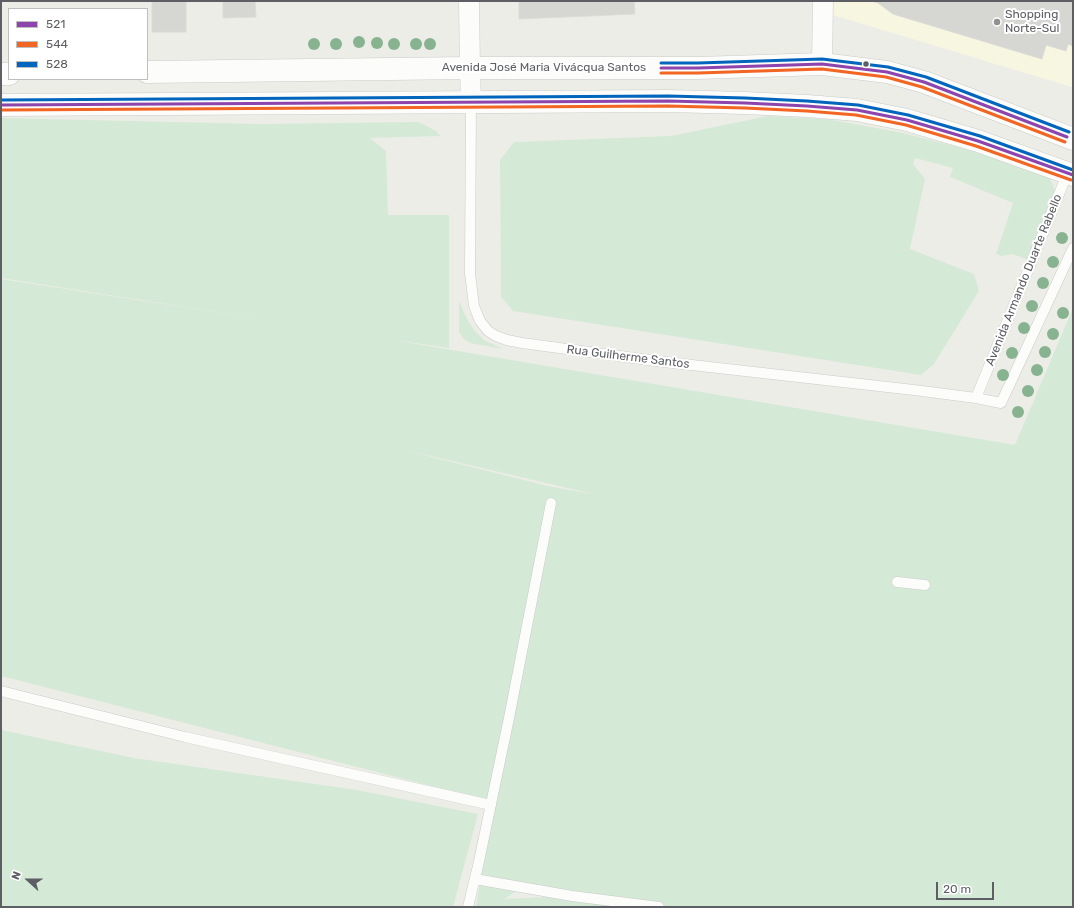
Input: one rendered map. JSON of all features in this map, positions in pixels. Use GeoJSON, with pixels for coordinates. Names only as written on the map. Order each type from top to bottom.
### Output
{"type":"FeatureCollection","features":[{"type":"Feature","properties":{"kind":"main road","name":"Avenida José Maria Vivácqua Santos"},"geometry":{"type":"LineString","coordinates":[[148,72],[470,68],[698,68],[822,64],[887,72],[924,82],[1073,139]]}},
{"type":"Feature","properties":{"kind":"main road"},"geometry":{"type":"LineString","coordinates":[[1,105],[676,102],[799,106],[857,110],[907,120],[1071,170]]}},
{"type":"Feature","properties":{"kind":"street"},"geometry":{"type":"LineString","coordinates":[[469,1],[472,103]]}},
{"type":"Feature","properties":{"kind":"street"},"geometry":{"type":"LineString","coordinates":[[822,64],[823,1]]}},
{"type":"Feature","properties":{"kind":"lane","name":"Rua Guilherme Santos"},"geometry":{"type":"LineString","coordinates":[[472,103],[470,273],[474,306],[480,321],[488,331],[507,340],[656,360],[907,389],[976,398],[1001,403],[1073,248]]}},
{"type":"Feature","properties":{"kind":"lane","name":"Avenida Armando Duarte Rabello"},"geometry":{"type":"LineString","coordinates":[[976,398],[1071,170]]}},
{"type":"Feature","properties":{"kind":"lane"},"geometry":{"type":"LineString","coordinates":[[468,907],[509,718],[551,503]]}},
{"type":"Feature","properties":{"kind":"lane"},"geometry":{"type":"LineString","coordinates":[[897,582],[925,585]]}},
{"type":"Feature","properties":{"kind":"lane"},"geometry":{"type":"LineString","coordinates":[[1,691],[185,737],[490,805]]}},
{"type":"Feature","properties":{"kind":"lane"},"geometry":{"type":"LineString","coordinates":[[474,879],[572,896],[658,907]]}},
{"type":"Feature","properties":{"kind":"shaded area"},"geometry":{"type":"Polygon","coordinates":[[[827,1],[1073,1],[1072,87],[826,13],[827,1]]]}},
{"type":"Feature","properties":{"kind":"shaded area"},"geometry":{"type":"Polygon","coordinates":[[[768,116],[827,119],[903,133],[962,148],[1019,166],[1050,178],[1055,191],[1032,261],[1012,254],[1002,256],[996,254],[1013,203],[950,177],[953,168],[915,158],[913,164],[925,179],[910,249],[974,274],[979,291],[934,364],[921,375],[513,311],[501,297],[500,160],[514,142],[671,136],[768,116]]]}},
{"type":"Feature","properties":{"kind":"shaded area"},"geometry":{"type":"Polygon","coordinates":[[[1,118],[260,124],[417,122],[436,131],[440,136],[370,138],[386,151],[388,215],[449,215],[449,348],[393,340],[1015,445],[1073,308],[1073,907],[476,907],[494,802],[1,676],[1,279],[281,322],[1,278],[1,118]],[[409,451],[548,486],[597,495],[409,451]],[[523,887],[504,899],[549,897],[523,887]]]}},
{"type":"Feature","properties":{"kind":"shaded area"},"geometry":{"type":"Polygon","coordinates":[[[459,301],[474,330],[484,340],[503,349],[470,343],[464,339],[459,332],[459,301]]]}},
{"type":"Feature","properties":{"kind":"shaded area"},"geometry":{"type":"Polygon","coordinates":[[[1,730],[134,758],[357,790],[478,814],[453,907],[1,907],[1,730]]]}},
{"type":"Feature","properties":{"kind":"building"},"geometry":{"type":"Polygon","coordinates":[[[152,1],[186,1],[186,32],[152,32],[152,1]]]}},
{"type":"Feature","properties":{"kind":"building"},"geometry":{"type":"Polygon","coordinates":[[[223,1],[255,1],[256,17],[223,18],[223,1]]]}},
{"type":"Feature","properties":{"kind":"building"},"geometry":{"type":"Polygon","coordinates":[[[519,1],[634,1],[635,14],[519,19],[519,1]]]}},
{"type":"Feature","properties":{"kind":"building","name":"Shopping Norte-Sul"},"geometry":{"type":"Polygon","coordinates":[[[871,1],[1073,1],[1073,46],[1068,44],[1066,51],[1046,45],[1042,59],[893,14],[878,3],[871,1]]]}},
{"type":"Feature","properties":{"kind":"transit line","name":"528"},"geometry":{"type":"LineString","coordinates":[[661,63],[822,59],[888,67],[926,77],[1069,132]]}},
{"type":"Feature","properties":{"kind":"transit line","name":"521"},"geometry":{"type":"LineString","coordinates":[[661,68],[822,64],[887,72],[924,82],[1067,137]]}},
{"type":"Feature","properties":{"kind":"transit line","name":"544"},"geometry":{"type":"LineString","coordinates":[[661,73],[822,69],[886,77],[922,87],[1065,142]]}},
{"type":"Feature","properties":{"kind":"transit line","name":"528"},"geometry":{"type":"LineString","coordinates":[[1,100],[668,96],[807,101],[858,105],[908,115],[980,136],[1073,170]]}},
{"type":"Feature","properties":{"kind":"transit line","name":"521"},"geometry":{"type":"LineString","coordinates":[[1,105],[668,101],[807,106],[857,110],[907,120],[978,141],[1073,175]]}},
{"type":"Feature","properties":{"kind":"transit line","name":"544"},"geometry":{"type":"LineString","coordinates":[[1,110],[668,106],[807,111],[856,115],[906,125],[976,146],[1071,180]]}},
{"type":"Feature","properties":{"kind":"place","name":"Shopping Norte-Sul"},"geometry":{"type":"Point","coordinates":[997,22]}}]}
